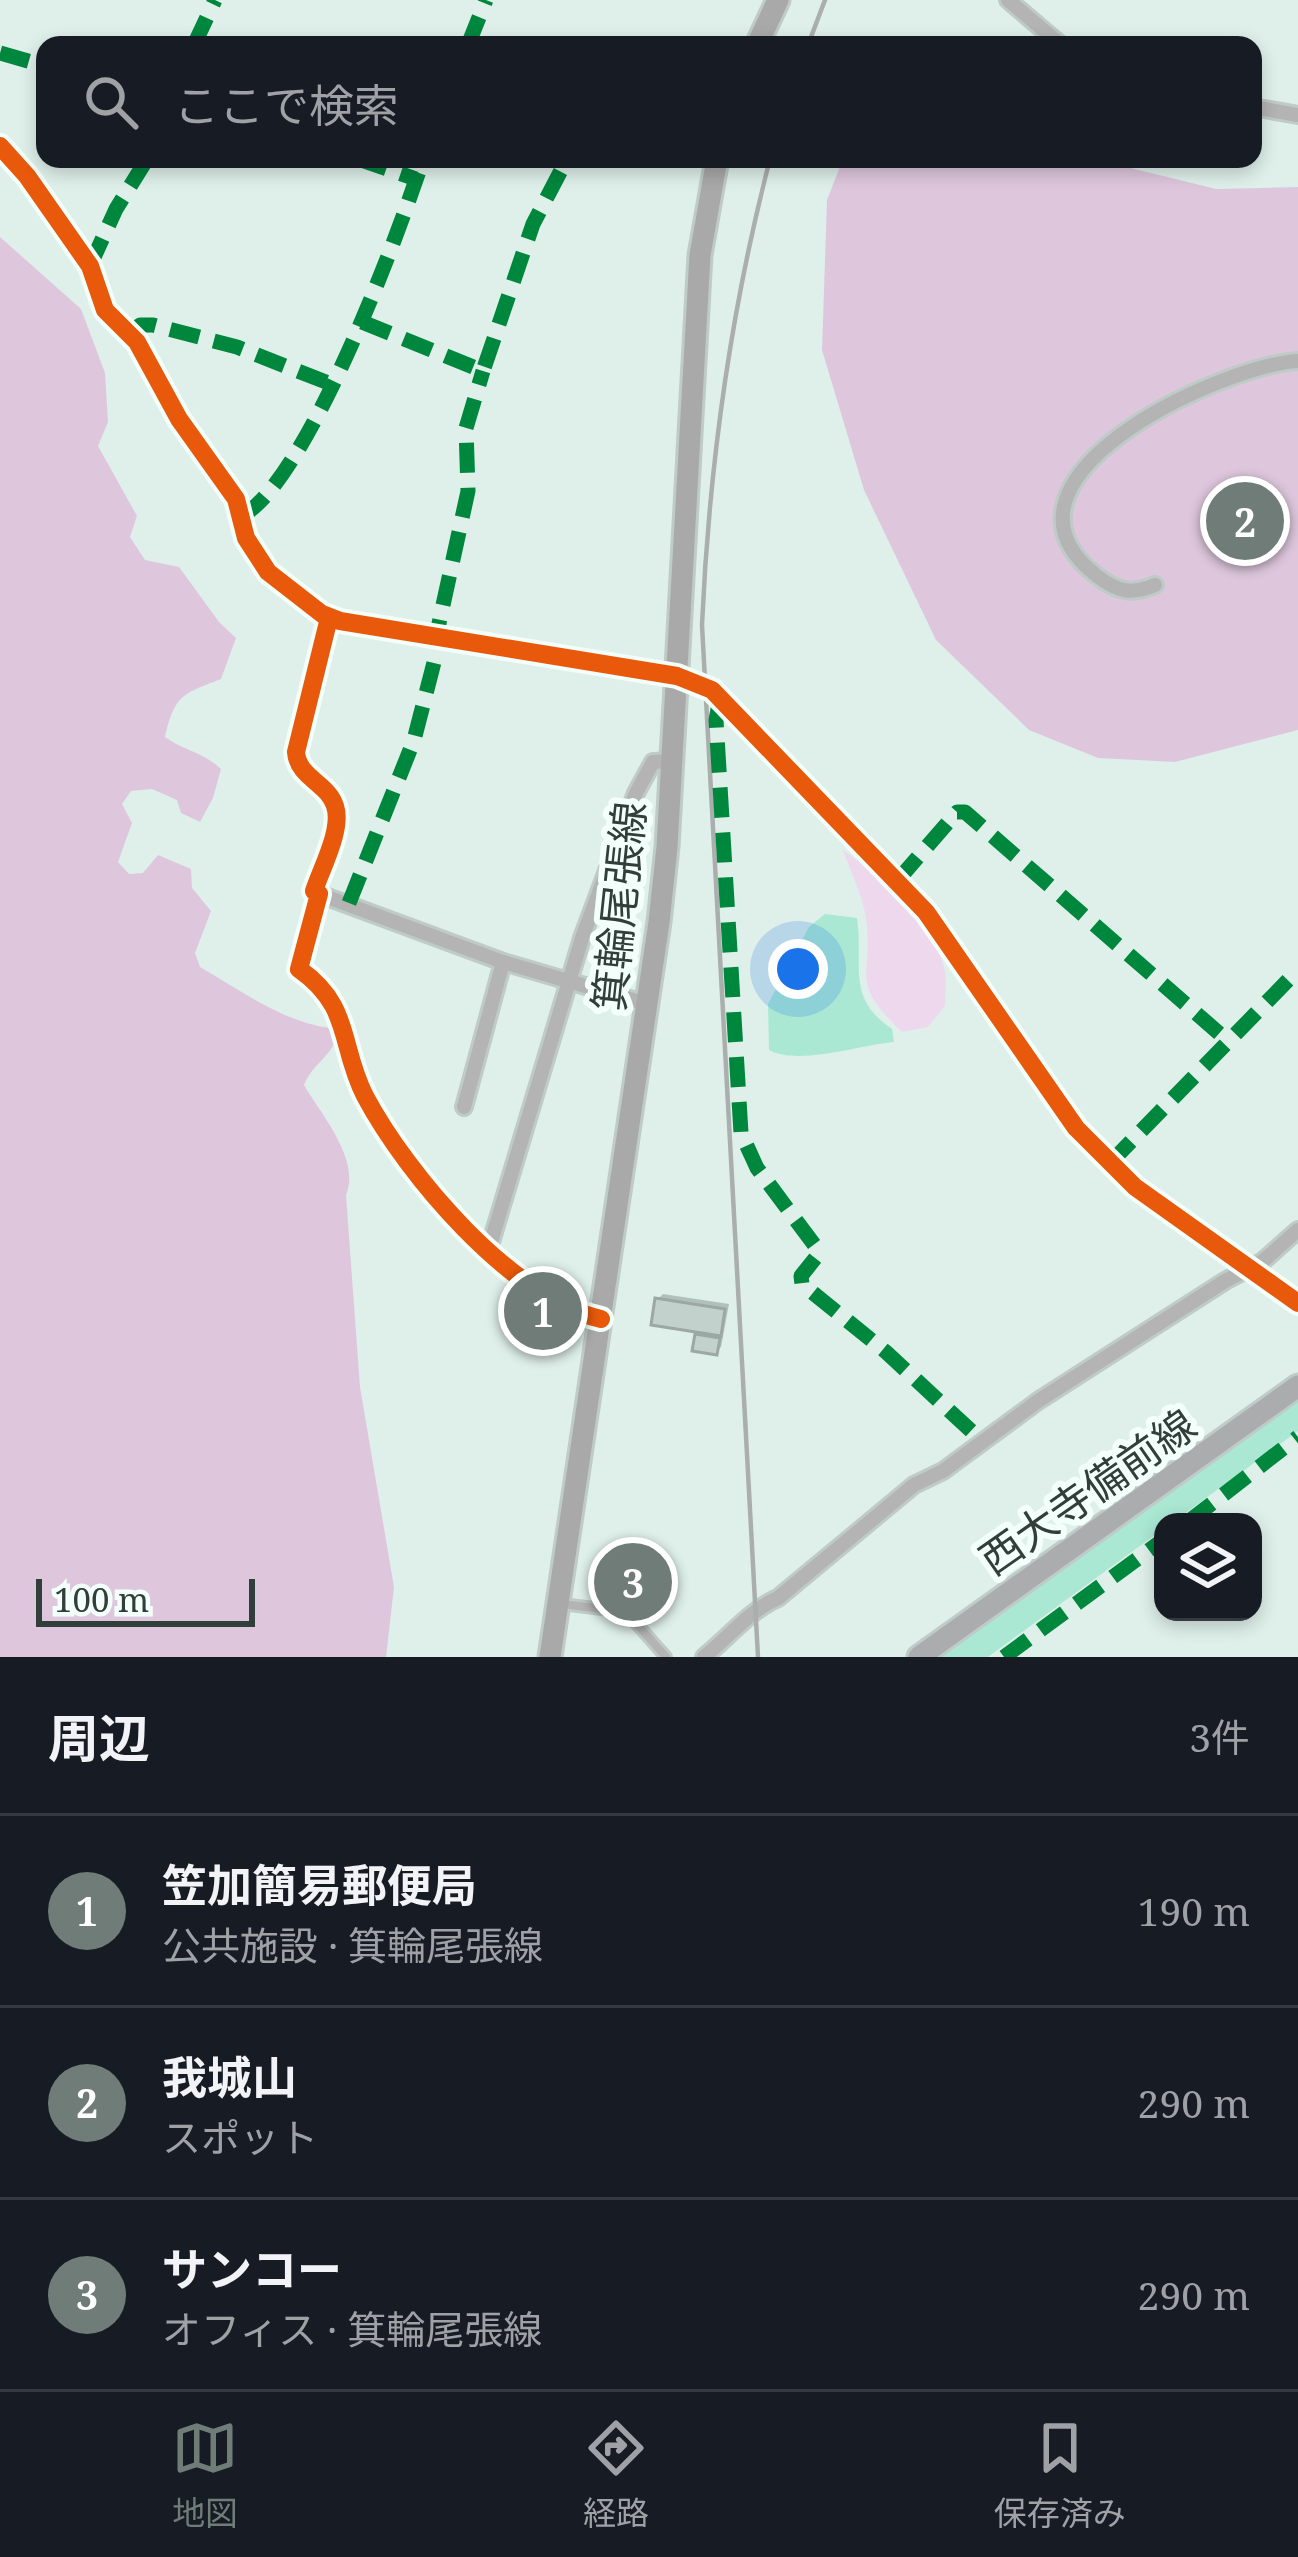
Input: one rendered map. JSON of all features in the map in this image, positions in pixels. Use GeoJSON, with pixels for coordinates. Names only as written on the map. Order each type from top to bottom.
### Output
{"type":"FeatureCollection","features":[{"type":"Feature","properties":{"kind":"main road"},"geometry":{"type":"LineString","coordinates":[[761,36],[778,0]]}},
{"type":"Feature","properties":{"kind":"main road","name":"箕輪尾張線"},"geometry":{"type":"LineString","coordinates":[[550,1657],[667,847],[700,255],[715,168]]}},
{"type":"Feature","properties":{"kind":"main road","name":"西大寺備前線"},"geometry":{"type":"LineString","coordinates":[[920,1657],[1298,1386]]}},
{"type":"Feature","properties":{"kind":"street"},"geometry":{"type":"LineString","coordinates":[[1008,0],[1050,36]]}},
{"type":"Feature","properties":{"kind":"street"},"geometry":{"type":"LineString","coordinates":[[1262,109],[1298,115]]}},
{"type":"Feature","properties":{"kind":"street"},"geometry":{"type":"LineString","coordinates":[[0,146],[65,228],[90,266],[105,310],[137,342],[179,419],[236,499],[246,538],[258,561],[329,618],[677,676],[712,690],[898,880],[960,959],[1076,1128],[1158,1204],[1298,1303]]}},
{"type":"Feature","properties":{"kind":"street"},"geometry":{"type":"LineString","coordinates":[[1155,585],[1136,593],[1115,590],[1085,567],[1070,548],[1061,515],[1078,475],[1108,443],[1163,407],[1211,385],[1298,361]]}},
{"type":"Feature","properties":{"kind":"street"},"geometry":{"type":"LineString","coordinates":[[329,618],[296,752],[303,772],[334,802],[336,815],[314,891],[503,962],[647,1004]]}},
{"type":"Feature","properties":{"kind":"street"},"geometry":{"type":"LineString","coordinates":[[488,1252],[568,984],[636,793],[653,762],[672,761]]}},
{"type":"Feature","properties":{"kind":"street"},"geometry":{"type":"LineString","coordinates":[[319,894],[299,969],[334,1000],[366,1096],[410,1166],[513,1273],[601,1319]]}},
{"type":"Feature","properties":{"kind":"street"},"geometry":{"type":"LineString","coordinates":[[464,1107],[503,962]]}},
{"type":"Feature","properties":{"kind":"street"},"geometry":{"type":"LineString","coordinates":[[704,1657],[741,1628],[757,1607],[778,1598],[914,1485],[943,1471],[1039,1401],[1250,1268],[1298,1230]]}},
{"type":"Feature","properties":{"kind":"lane"},"geometry":{"type":"LineString","coordinates":[[559,1603],[626,1612],[666,1657]]}},
{"type":"Feature","properties":{"kind":"shaded area"},"geometry":{"type":"Polygon","coordinates":[[[839,168],[1131,168],[1216,189],[1298,187],[1298,730],[1175,762],[1098,758],[1029,730],[936,640],[864,490],[822,350],[827,200],[839,168]]]}},
{"type":"Feature","properties":{"kind":"shaded area"},"geometry":{"type":"Polygon","coordinates":[[[0,237],[81,309],[105,373],[108,422],[98,446],[137,516],[130,537],[145,560],[179,567],[236,638],[221,679],[182,698],[165,737],[221,769],[213,798],[200,822],[181,813],[177,800],[152,789],[131,791],[122,804],[132,823],[118,862],[129,874],[143,873],[158,855],[191,869],[192,888],[211,911],[195,953],[200,967],[279,1012],[330,1028],[337,1038],[304,1085],[337,1138],[348,1167],[360,1387],[394,1587],[386,1657],[0,1657],[0,237]]]}},
{"type":"Feature","properties":{"kind":"shaded area"},"geometry":{"type":"Polygon","coordinates":[[[843,850],[903,901],[938,949],[945,972],[945,1006],[928,1027],[902,1032],[873,999],[866,976],[865,913],[843,850]]]}},
{"type":"Feature","properties":{"kind":"shaded area"},"geometry":{"type":"Polygon","coordinates":[[[825,914],[857,918],[862,992],[877,1017],[892,1029],[894,1042],[812,1055],[769,1050],[768,1004],[809,927],[825,914]]]}},
{"type":"Feature","properties":{"kind":"shaded area"},"geometry":{"type":"Polygon","coordinates":[[[1298,1395],[1298,1431],[1185,1513],[1154,1513],[1154,1536],[988,1657],[934,1657],[1298,1395]]]}},
{"type":"Feature","properties":{"kind":"building"},"geometry":{"type":"Polygon","coordinates":[[[533,1291],[562,1306],[554,1322],[525,1307],[533,1291]]]}},
{"type":"Feature","properties":{"kind":"building"},"geometry":{"type":"Polygon","coordinates":[[[655,1298],[725,1309],[721,1336],[651,1325],[655,1298]]]}},
{"type":"Feature","properties":{"kind":"building"},"geometry":{"type":"Polygon","coordinates":[[[695,1334],[720,1338],[717,1355],[692,1351],[695,1334]]]}},
{"type":"Feature","properties":{"kind":"railway"},"geometry":{"type":"LineString","coordinates":[[811,36],[825,0]]}},
{"type":"Feature","properties":{"kind":"railway"},"geometry":{"type":"LineString","coordinates":[[758,1657],[702,625],[724,390],[743,274],[768,168]]}},
{"type":"Feature","properties":{"kind":"marked path"},"geometry":{"type":"LineString","coordinates":[[198,36],[215,0]]}},
{"type":"Feature","properties":{"kind":"marked path"},"geometry":{"type":"LineString","coordinates":[[472,36],[486,0]]}},
{"type":"Feature","properties":{"kind":"marked path"},"geometry":{"type":"LineString","coordinates":[[0,53],[36,63]]}},
{"type":"Feature","properties":{"kind":"marked path"},"geometry":{"type":"LineString","coordinates":[[90,266],[141,168]]}},
{"type":"Feature","properties":{"kind":"marked path"},"geometry":{"type":"LineString","coordinates":[[384,168],[416,179]]}},
{"type":"Feature","properties":{"kind":"marked path"},"geometry":{"type":"LineString","coordinates":[[242,516],[268,493],[322,407],[372,296],[420,168]]}},
{"type":"Feature","properties":{"kind":"marked path"},"geometry":{"type":"LineString","coordinates":[[362,322],[483,371],[533,224],[562,168]]}},
{"type":"Feature","properties":{"kind":"marked path"},"geometry":{"type":"LineString","coordinates":[[129,334],[140,325],[153,325],[237,347],[331,384]]}},
{"type":"Feature","properties":{"kind":"marked path"},"geometry":{"type":"LineString","coordinates":[[349,903],[414,740],[439,643],[436,637],[468,491],[466,428],[483,371]]}},
{"type":"Feature","properties":{"kind":"marked path"},"geometry":{"type":"LineString","coordinates":[[720,698],[716,720],[741,1133],[757,1168],[816,1247],[817,1256],[801,1276],[802,1284],[886,1352],[982,1441]]}},
{"type":"Feature","properties":{"kind":"marked path"},"geometry":{"type":"LineString","coordinates":[[898,880],[957,812],[965,812],[1228,1041]]}},
{"type":"Feature","properties":{"kind":"marked path"},"geometry":{"type":"LineString","coordinates":[[1110,1163],[1298,970]]}},
{"type":"Feature","properties":{"kind":"marked path"},"geometry":{"type":"LineString","coordinates":[[1200,1513],[1298,1437]]}},
{"type":"Feature","properties":{"kind":"marked path"},"geometry":{"type":"LineString","coordinates":[[1004,1657],[1154,1547]]}},
{"type":"Feature","properties":{"kind":"cycle path"},"geometry":{"type":"LineString","coordinates":[[0,146],[27,176],[90,266],[105,310],[137,342],[179,419],[236,499],[246,538],[268,572],[322,614],[340,621],[677,676],[712,690],[926,912],[1076,1128],[1135,1187],[1298,1303]]}},
{"type":"Feature","properties":{"kind":"cycle path"},"geometry":{"type":"LineString","coordinates":[[329,618],[296,752],[302,768],[331,798],[337,815],[314,891],[319,894],[299,969],[328,997],[365,1096],[434,1196],[498,1260],[532,1286],[567,1307],[601,1319]]}},
{"type":"Feature","properties":{"kind":"place","name":"我城山"},"geometry":{"type":"Point","coordinates":[1245,521]}},
{"type":"Feature","properties":{"kind":"place","name":"笠加簡易郵便局"},"geometry":{"type":"Point","coordinates":[543,1311]}},
{"type":"Feature","properties":{"kind":"place","name":"サンコー"},"geometry":{"type":"Point","coordinates":[633,1582]}}]}
